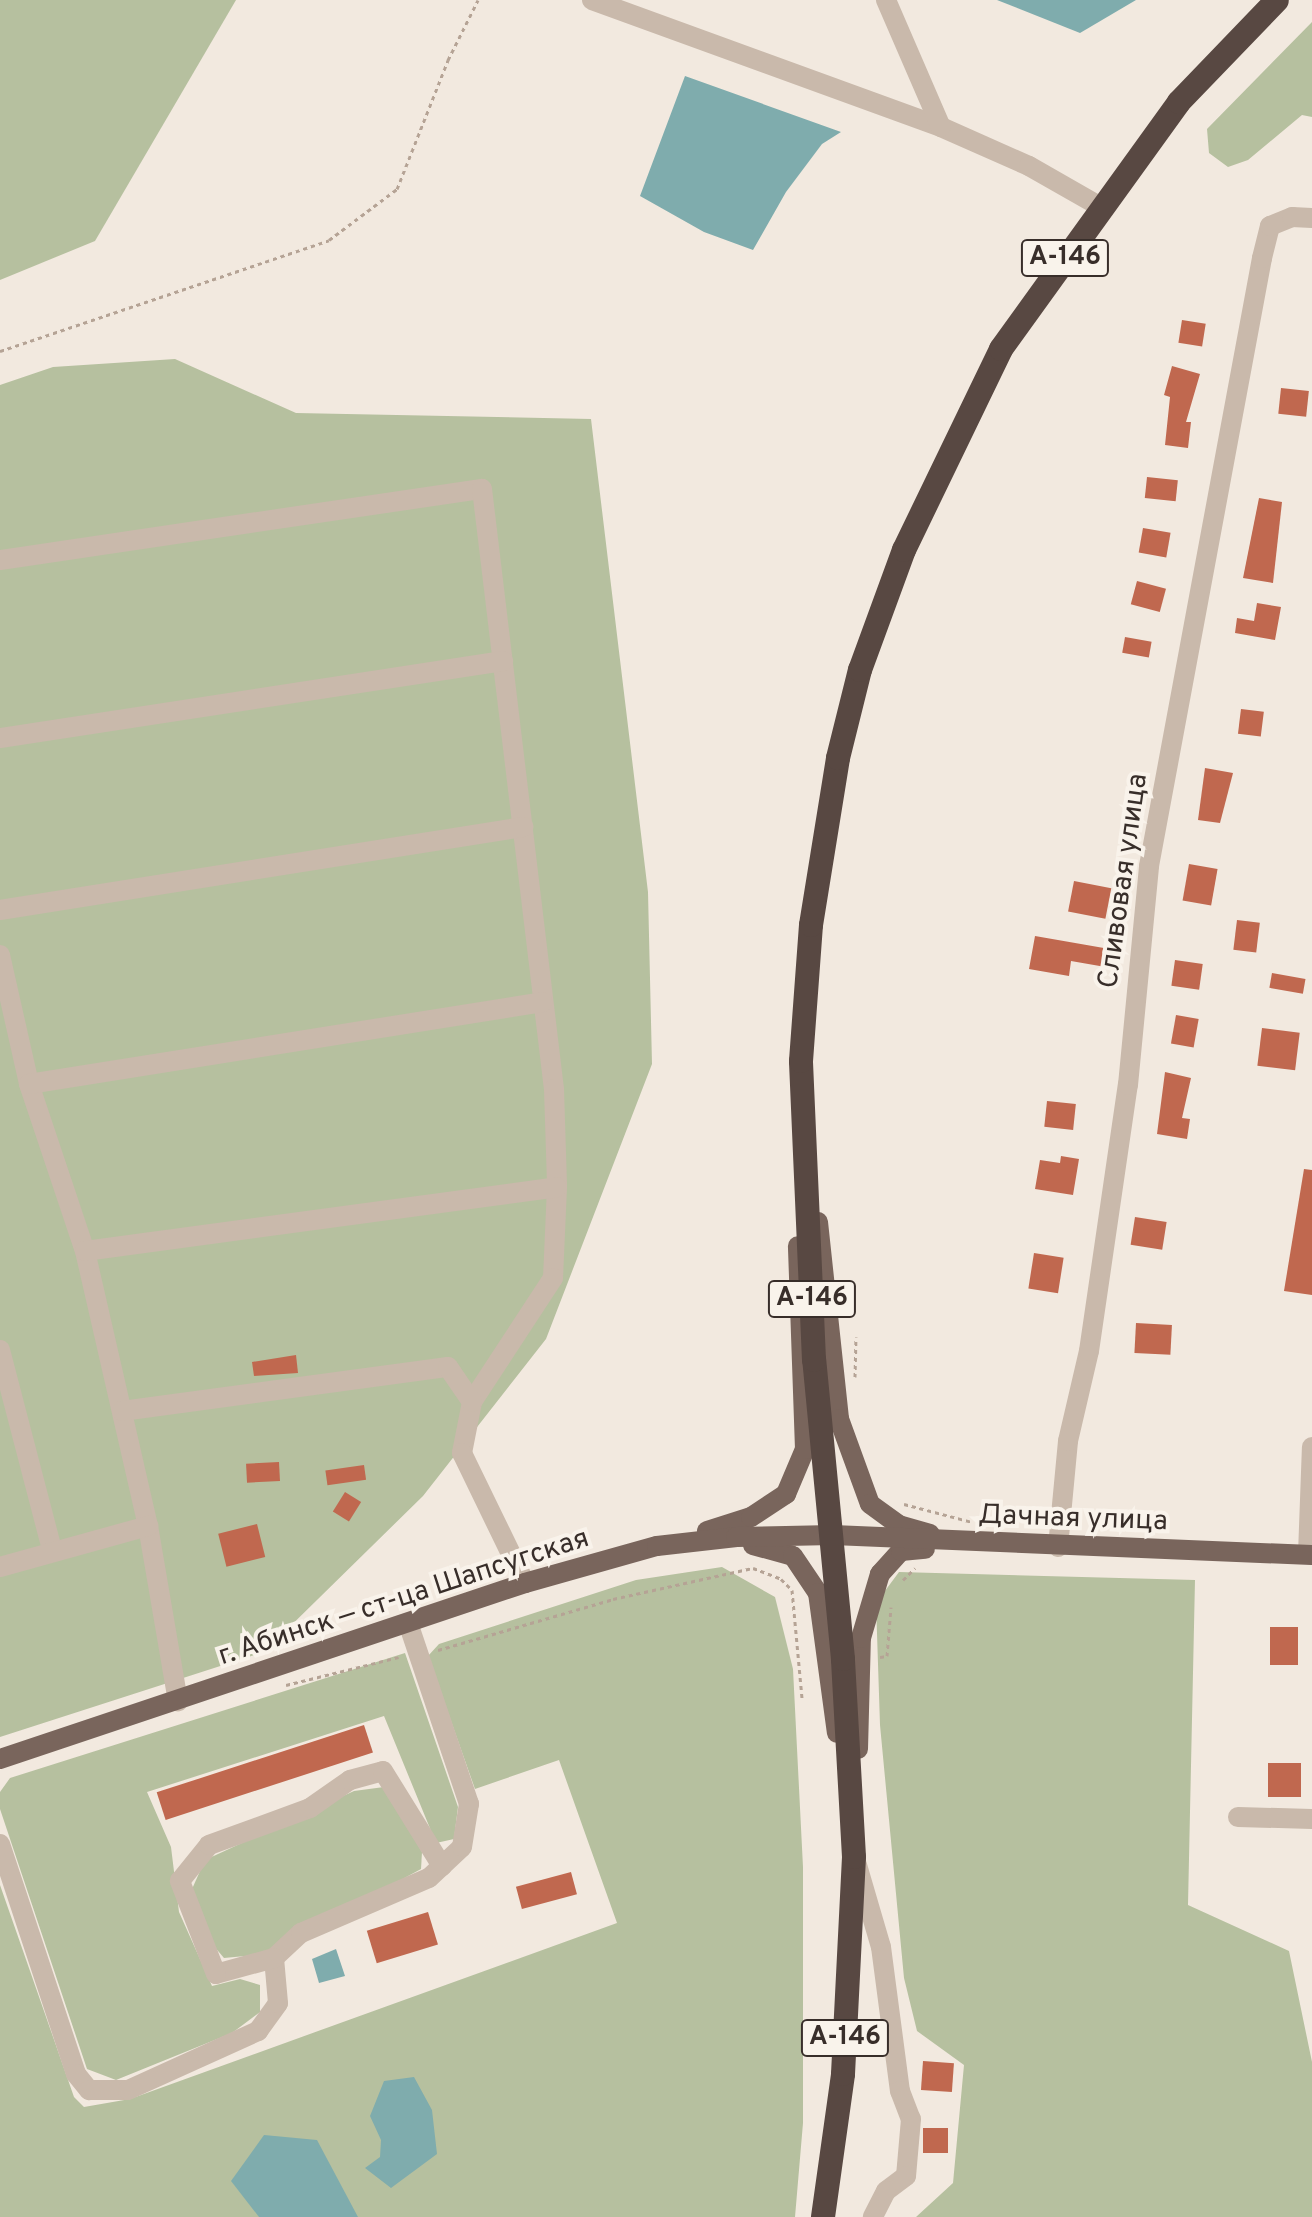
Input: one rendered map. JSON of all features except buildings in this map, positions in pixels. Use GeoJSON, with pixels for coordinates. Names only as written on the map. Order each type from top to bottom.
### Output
{"type":"FeatureCollection","features":[{"type":"Feature","properties":{"kind":"highway","name":"А-146"},"geometry":{"type":"LineString","coordinates":[[823,2217],[843,2074],[854,1857],[833,1535],[814,1360],[801,1061],[811,925],[838,758],[860,670],[904,550],[1001,349],[1179,102],[1277,0]]}},
{"type":"Feature","properties":{"kind":"main road"},"geometry":{"type":"LineString","coordinates":[[801,1061],[839,1419],[870,1504],[899,1525],[968,1544]]}},
{"type":"Feature","properties":{"kind":"main road"},"geometry":{"type":"LineString","coordinates":[[657,1546],[763,1510],[786,1494],[805,1449],[798,1285],[801,1061]]}},
{"type":"Feature","properties":{"kind":"main road","name":"Дачная улица"},"geometry":{"type":"LineString","coordinates":[[833,1535],[968,1544],[1310,1554]]}},
{"type":"Feature","properties":{"kind":"main road","name":"г. Абинск — ст-ца Шапсугская"},"geometry":{"type":"LineString","coordinates":[[0,1759],[409,1626],[525,1583],[657,1546],[736,1537],[833,1535]]}},
{"type":"Feature","properties":{"kind":"main road"},"geometry":{"type":"LineString","coordinates":[[854,1857],[861,1638],[880,1574],[901,1551],[968,1544]]}},
{"type":"Feature","properties":{"kind":"main road"},"geometry":{"type":"LineString","coordinates":[[657,1546],[760,1545],[793,1556],[818,1593],[854,1857]]}},
{"type":"Feature","properties":{"kind":"street"},"geometry":{"type":"LineString","coordinates":[[592,0],[941,127],[1029,166],[1101,207]]}},
{"type":"Feature","properties":{"kind":"street"},"geometry":{"type":"LineString","coordinates":[[886,0],[941,127]]}},
{"type":"Feature","properties":{"kind":"street","name":"Сливовая улица"},"geometry":{"type":"LineString","coordinates":[[1058,1547],[1068,1441],[1089,1351],[1128,1085],[1149,866],[1270,226],[1292,217],[1312,218]]}},
{"type":"Feature","properties":{"kind":"street"},"geometry":{"type":"LineString","coordinates":[[0,560],[482,489],[543,1002],[557,1187],[553,1278],[472,1402],[462,1453],[525,1583]]}},
{"type":"Feature","properties":{"kind":"street"},"geometry":{"type":"LineString","coordinates":[[0,738],[503,661]]}},
{"type":"Feature","properties":{"kind":"street"},"geometry":{"type":"LineString","coordinates":[[0,910],[523,827]]}},
{"type":"Feature","properties":{"kind":"street"},"geometry":{"type":"LineString","coordinates":[[0,955],[29,1084],[85,1251],[148,1526],[178,1701]]}},
{"type":"Feature","properties":{"kind":"street"},"geometry":{"type":"LineString","coordinates":[[29,1084],[543,1002]]}},
{"type":"Feature","properties":{"kind":"street"},"geometry":{"type":"LineString","coordinates":[[85,1251],[557,1187]]}},
{"type":"Feature","properties":{"kind":"street"},"geometry":{"type":"LineString","coordinates":[[0,1350],[52,1550]]}},
{"type":"Feature","properties":{"kind":"street"},"geometry":{"type":"LineString","coordinates":[[122,1411],[448,1367],[472,1402]]}},
{"type":"Feature","properties":{"kind":"street"},"geometry":{"type":"LineString","coordinates":[[1310,1554],[1312,1447]]}},
{"type":"Feature","properties":{"kind":"street"},"geometry":{"type":"LineString","coordinates":[[0,1567],[52,1550],[148,1526]]}},
{"type":"Feature","properties":{"kind":"street"},"geometry":{"type":"LineString","coordinates":[[409,1626],[469,1804],[462,1847],[442,1866],[429,1878],[301,1933],[274,1958],[216,1974],[180,1881],[209,1845],[310,1808],[350,1780],[383,1771],[442,1866]]}},
{"type":"Feature","properties":{"kind":"street"},"geometry":{"type":"LineString","coordinates":[[1238,1817],[1312,1819]]}},
{"type":"Feature","properties":{"kind":"street"},"geometry":{"type":"LineString","coordinates":[[0,1844],[76,2074],[89,2090],[128,2090],[258,2031],[278,2003],[274,1958]]}},
{"type":"Feature","properties":{"kind":"street"},"geometry":{"type":"LineString","coordinates":[[854,1857],[881,1947],[900,2091],[911,2119],[906,2176],[886,2191],[873,2217]]}},
{"type":"Feature","properties":{"kind":"path"},"geometry":{"type":"LineString","coordinates":[[0,351],[329,240],[397,189],[448,60],[478,0]]}},
{"type":"Feature","properties":{"kind":"path"},"geometry":{"type":"LineString","coordinates":[[278,1687],[418,1653],[613,1599],[753,1568],[781,1579],[792,1590],[802,1698]]}},
{"type":"Feature","properties":{"kind":"green space"},"geometry":{"type":"Polygon","coordinates":[[[0,0],[236,0],[95,241],[0,280],[0,0]]]}},
{"type":"Feature","properties":{"kind":"green space"},"geometry":{"type":"Polygon","coordinates":[[[1312,22],[1312,117],[1302,115],[1248,160],[1228,167],[1209,153],[1207,129],[1312,22]]]}},
{"type":"Feature","properties":{"kind":"green space"},"geometry":{"type":"Polygon","coordinates":[[[175,359],[296,413],[591,419],[648,892],[652,1064],[546,1339],[423,1496],[264,1652],[0,1737],[0,385],[53,367],[175,359]]]}},
{"type":"Feature","properties":{"kind":"green space"},"geometry":{"type":"Polygon","coordinates":[[[722,1567],[775,1597],[793,1669],[803,1867],[803,2123],[795,2217],[0,2217],[0,1885],[74,2097],[84,2107],[130,2099],[617,1923],[559,1760],[475,1789],[428,1656],[439,1644],[636,1580],[722,1567]]]}},
{"type":"Feature","properties":{"kind":"green space"},"geometry":{"type":"Polygon","coordinates":[[[899,1572],[1195,1580],[1188,1905],[1289,1951],[1312,2062],[1312,2217],[916,2217],[953,2183],[964,2065],[917,2031],[904,1978],[880,1725],[876,1603],[899,1572]]]}},
{"type":"Feature","properties":{"kind":"green space"},"geometry":{"type":"Polygon","coordinates":[[[405,1653],[458,1807],[454,1839],[436,1843],[384,1716],[147,1792],[171,1847],[179,1912],[212,1986],[240,1979],[260,1985],[260,2012],[232,2033],[116,2080],[87,2069],[0,1809],[0,1792],[10,1778],[405,1653]]]}},
{"type":"Feature","properties":{"kind":"green space"},"geometry":{"type":"Polygon","coordinates":[[[384,1787],[422,1852],[421,1869],[265,1954],[224,1958],[207,1938],[192,1889],[205,1860],[354,1791],[384,1787]]]}},
{"type":"Feature","properties":{"kind":"water"},"geometry":{"type":"Polygon","coordinates":[[[997,0],[1136,0],[1080,33],[997,0]]]}},
{"type":"Feature","properties":{"kind":"water"},"geometry":{"type":"Polygon","coordinates":[[[685,76],[841,132],[822,144],[786,192],[753,250],[704,232],[640,196],[685,76]]]}},
{"type":"Feature","properties":{"kind":"water"},"geometry":{"type":"Polygon","coordinates":[[[336,1949],[345,1976],[319,1983],[312,1959],[336,1949]]]}},
{"type":"Feature","properties":{"kind":"water"},"geometry":{"type":"Polygon","coordinates":[[[414,2077],[432,2110],[437,2154],[391,2188],[365,2168],[380,2157],[381,2140],[370,2116],[384,2081],[414,2077]]]}},
{"type":"Feature","properties":{"kind":"water"},"geometry":{"type":"Polygon","coordinates":[[[264,2135],[317,2140],[358,2217],[259,2217],[231,2181],[264,2135]]]}}]}
